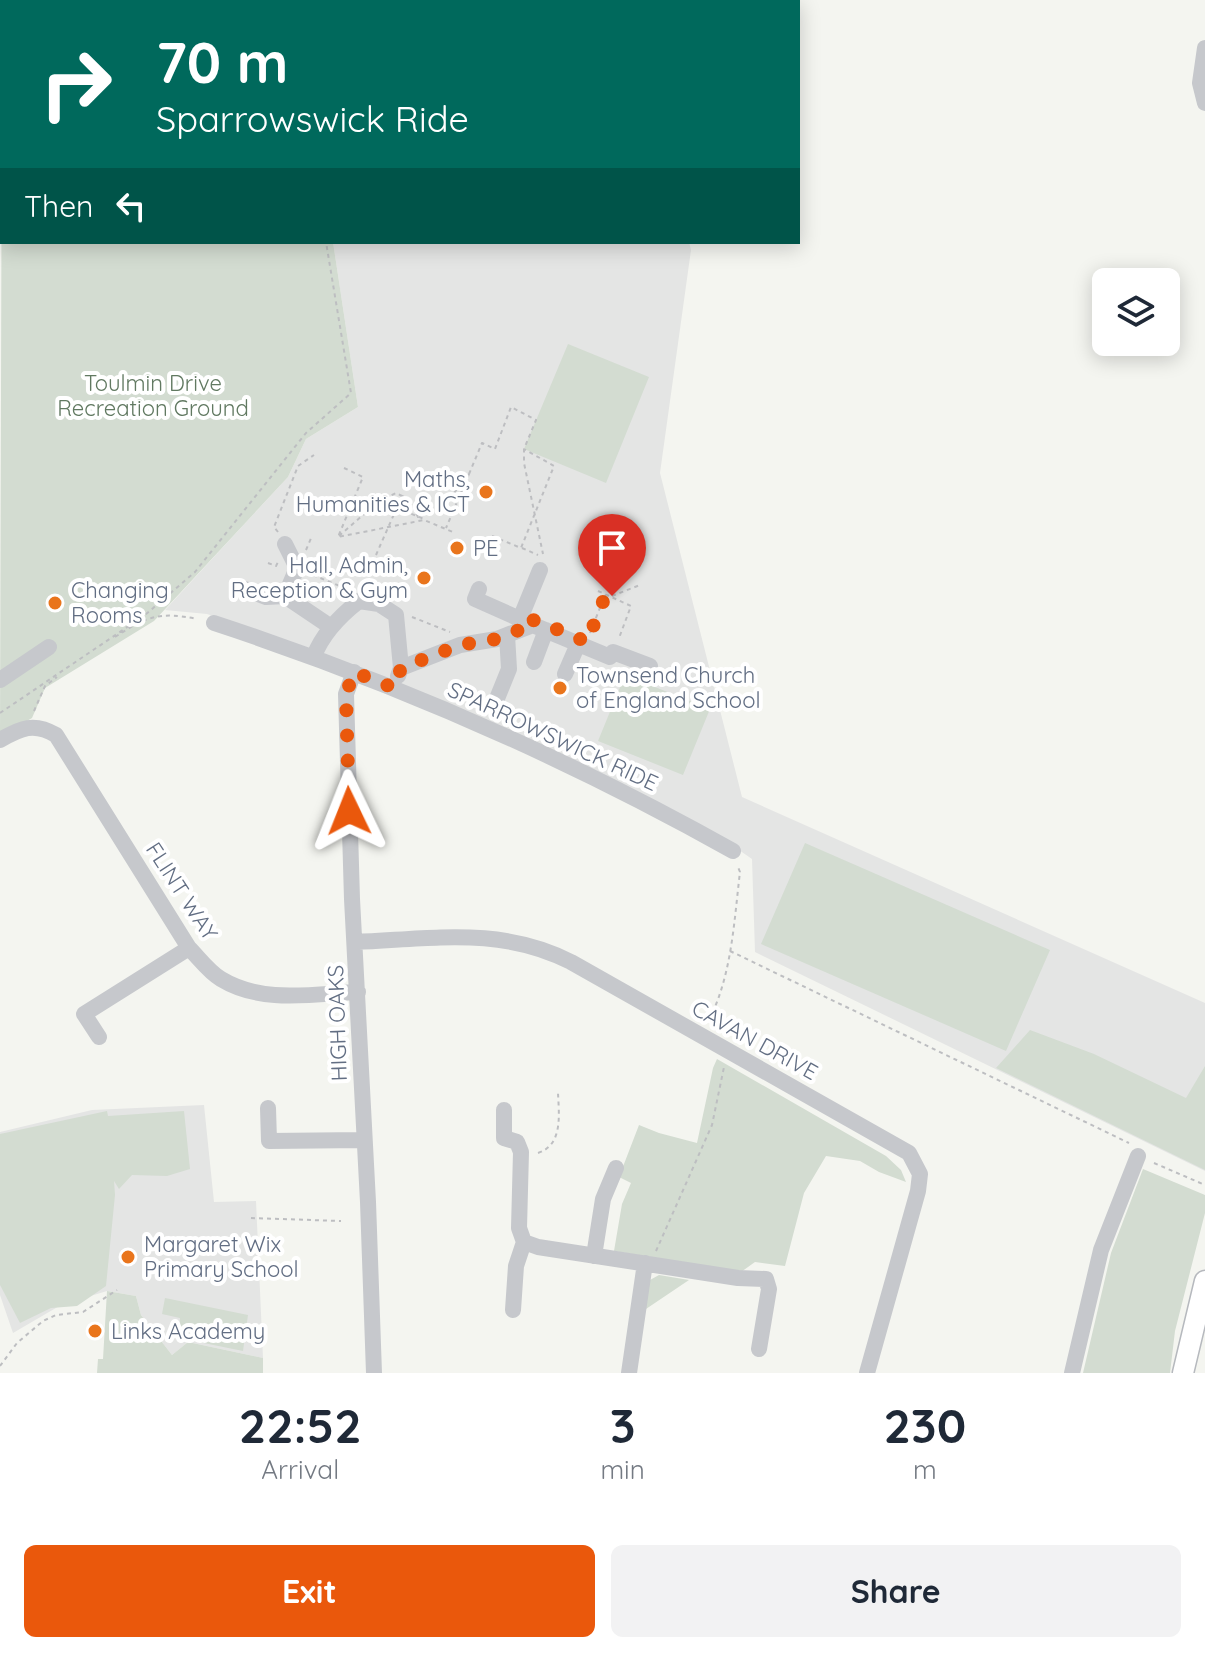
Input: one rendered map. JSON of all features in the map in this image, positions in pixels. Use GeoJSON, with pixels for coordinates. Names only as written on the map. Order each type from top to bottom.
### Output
{"type":"FeatureCollection","features":[{"type":"Feature","properties":{"kind":"main road"},"geometry":{"type":"LineString","coordinates":[[1183,1373],[1199,1330],[1205,1281]]}},
{"type":"Feature","properties":{"kind":"street"},"geometry":{"type":"LineString","coordinates":[[1205,48],[1200,83],[1205,103]]}},
{"type":"Feature","properties":{"kind":"street"},"geometry":{"type":"LineString","coordinates":[[285,544],[297,568],[285,596]]}},
{"type":"Feature","properties":{"kind":"street"},"geometry":{"type":"LineString","coordinates":[[401,668],[460,645],[507,635],[522,624],[540,570]]}},
{"type":"Feature","properties":{"kind":"street"},"geometry":{"type":"LineString","coordinates":[[242,588],[266,597],[285,596],[331,627]]}},
{"type":"Feature","properties":{"kind":"street"},"geometry":{"type":"LineString","coordinates":[[479,589],[475,599],[522,624],[582,643],[610,657],[613,652],[650,666]]}},
{"type":"Feature","properties":{"kind":"street"},"geometry":{"type":"LineString","coordinates":[[314,656],[331,627],[359,601],[379,604],[396,615],[401,668],[394,688]]}},
{"type":"Feature","properties":{"kind":"street","name":"SPARROWSWICK RIDE"},"geometry":{"type":"LineString","coordinates":[[214,623],[314,656],[563,761],[659,809],[733,851]]}},
{"type":"Feature","properties":{"kind":"street"},"geometry":{"type":"LineString","coordinates":[[534,662],[546,630]]}},
{"type":"Feature","properties":{"kind":"street"},"geometry":{"type":"LineString","coordinates":[[494,706],[509,669],[507,635]]}},
{"type":"Feature","properties":{"kind":"street"},"geometry":{"type":"LineString","coordinates":[[565,674],[582,643]]}},
{"type":"Feature","properties":{"kind":"street"},"geometry":{"type":"LineString","coordinates":[[0,680],[49,647]]}},
{"type":"Feature","properties":{"kind":"street","name":"HIGH OAKS"},"geometry":{"type":"LineString","coordinates":[[354,672],[346,694],[374,1373]]}},
{"type":"Feature","properties":{"kind":"street"},"geometry":{"type":"LineString","coordinates":[[0,740],[24,727]]}},
{"type":"Feature","properties":{"kind":"street","name":"FLINT WAY"},"geometry":{"type":"LineString","coordinates":[[24,727],[42,727],[56,735],[189,948],[218,978],[250,993],[358,992]]}},
{"type":"Feature","properties":{"kind":"street","name":"CAVAN DRIVE"},"geometry":{"type":"LineString","coordinates":[[355,942],[473,938],[501,939],[536,946],[571,962],[909,1153],[918,1167],[918,1191],[867,1373]]}},
{"type":"Feature","properties":{"kind":"street"},"geometry":{"type":"LineString","coordinates":[[99,1037],[84,1014],[189,948]]}},
{"type":"Feature","properties":{"kind":"street"},"geometry":{"type":"LineString","coordinates":[[268,1108],[269,1141],[363,1140]]}},
{"type":"Feature","properties":{"kind":"street"},"geometry":{"type":"LineString","coordinates":[[504,1110],[504,1138],[517,1142],[521,1152],[519,1228],[524,1242],[516,1266],[513,1310]]}},
{"type":"Feature","properties":{"kind":"street"},"geometry":{"type":"LineString","coordinates":[[1072,1373],[1101,1250],[1138,1156]]}},
{"type":"Feature","properties":{"kind":"street"},"geometry":{"type":"LineString","coordinates":[[594,1256],[603,1199],[616,1168]]}},
{"type":"Feature","properties":{"kind":"street"},"geometry":{"type":"LineString","coordinates":[[524,1242],[594,1256],[738,1278],[766,1279],[769,1289],[759,1349]]}},
{"type":"Feature","properties":{"kind":"street"},"geometry":{"type":"LineString","coordinates":[[629,1373],[648,1263]]}},
{"type":"Feature","properties":{"kind":"path"},"geometry":{"type":"LineString","coordinates":[[0,713],[145,615],[195,572],[306,433],[351,393],[326,244]]}},
{"type":"Feature","properties":{"kind":"path"},"geometry":{"type":"LineString","coordinates":[[445,529],[482,443],[495,449],[511,407],[536,420],[524,449],[524,463],[544,558],[492,536]]}},
{"type":"Feature","properties":{"kind":"path"},"geometry":{"type":"LineString","coordinates":[[521,548],[554,466],[524,449]]}},
{"type":"Feature","properties":{"kind":"path"},"geometry":{"type":"LineString","coordinates":[[285,544],[274,527],[298,466],[314,455]]}},
{"type":"Feature","properties":{"kind":"path"},"geometry":{"type":"LineString","coordinates":[[338,537],[363,477],[344,468]]}},
{"type":"Feature","properties":{"kind":"path"},"geometry":{"type":"LineString","coordinates":[[418,517],[446,503],[469,474]]}},
{"type":"Feature","properties":{"kind":"path"},"geometry":{"type":"LineString","coordinates":[[338,537],[379,501],[396,493],[409,499],[418,517]]}},
{"type":"Feature","properties":{"kind":"path"},"geometry":{"type":"LineString","coordinates":[[376,555],[402,496]]}},
{"type":"Feature","properties":{"kind":"path"},"geometry":{"type":"LineString","coordinates":[[379,501],[453,532]]}},
{"type":"Feature","properties":{"kind":"path"},"geometry":{"type":"LineString","coordinates":[[338,537],[424,520]]}},
{"type":"Feature","properties":{"kind":"path"},"geometry":{"type":"LineString","coordinates":[[612,596],[640,585]]}},
{"type":"Feature","properties":{"kind":"path"},"geometry":{"type":"LineString","coordinates":[[598,591],[631,606],[613,652]]}},
{"type":"Feature","properties":{"kind":"path"},"geometry":{"type":"LineString","coordinates":[[582,643],[606,594]]}},
{"type":"Feature","properties":{"kind":"path"},"geometry":{"type":"LineString","coordinates":[[24,727],[45,686],[147,617],[176,614],[214,623]]}},
{"type":"Feature","properties":{"kind":"path"},"geometry":{"type":"LineString","coordinates":[[701,1035],[725,978],[730,951],[740,872],[733,851]]}},
{"type":"Feature","properties":{"kind":"path"},"geometry":{"type":"LineString","coordinates":[[730,951],[1135,1145],[1138,1156],[1205,1185]]}},
{"type":"Feature","properties":{"kind":"path"},"geometry":{"type":"LineString","coordinates":[[648,1263],[712,1125],[727,1050]]}},
{"type":"Feature","properties":{"kind":"path"},"geometry":{"type":"LineString","coordinates":[[521,1152],[541,1154],[555,1137],[560,1125],[558,1093]]}},
{"type":"Feature","properties":{"kind":"path"},"geometry":{"type":"LineString","coordinates":[[251,1218],[341,1221]]}},
{"type":"Feature","properties":{"kind":"path"},"geometry":{"type":"LineString","coordinates":[[0,1366],[17,1343],[43,1321],[56,1315],[83,1312],[117,1290]]}},
{"type":"Feature","properties":{"kind":"shaded area","name":"Townsend Church of England School"},"geometry":{"type":"Polygon","coordinates":[[[333,244],[690,244],[660,473],[742,797],[1205,1003],[1205,1171],[755,952],[752,859],[726,841],[312,649],[207,614],[165,610],[288,477],[306,439],[358,407],[333,244]]]}},
{"type":"Feature","properties":{"kind":"shaded area","name":"Margaret Wix Primary School"},"geometry":{"type":"Polygon","coordinates":[[[204,1105],[214,1202],[256,1201],[263,1358],[188,1342],[172,1355],[141,1315],[136,1296],[107,1291],[61,1305],[13,1333],[0,1295],[0,1132],[92,1110],[204,1105]]]}},
{"type":"Feature","properties":{"kind":"green space","name":"Toulmin Drive Recreation Ground"},"geometry":{"type":"Polygon","coordinates":[[[1,244],[333,244],[358,407],[306,439],[288,477],[154,621],[45,688],[32,718],[0,737],[1,244]]]}},
{"type":"Feature","properties":{"kind":"green space"},"geometry":{"type":"Polygon","coordinates":[[[568,344],[649,377],[606,483],[524,449],[568,344]]]}},
{"type":"Feature","properties":{"kind":"green space"},"geometry":{"type":"Polygon","coordinates":[[[625,675],[710,709],[683,775],[598,741],[625,675]]]}},
{"type":"Feature","properties":{"kind":"green space"},"geometry":{"type":"Polygon","coordinates":[[[805,843],[1050,950],[1006,1051],[761,944],[805,843]]]}},
{"type":"Feature","properties":{"kind":"green space"},"geometry":{"type":"Polygon","coordinates":[[[1030,1030],[1094,1054],[1186,1098],[1205,1066],[1205,1170],[996,1068],[1030,1030]]]}},
{"type":"Feature","properties":{"kind":"green space"},"geometry":{"type":"Polygon","coordinates":[[[717,1059],[886,1156],[901,1170],[906,1182],[860,1161],[826,1156],[804,1193],[785,1266],[755,1262],[741,1272],[614,1251],[622,1204],[631,1183],[619,1177],[639,1125],[697,1143],[717,1059]]]}},
{"type":"Feature","properties":{"kind":"green space"},"geometry":{"type":"Polygon","coordinates":[[[107,1111],[108,1116],[184,1111],[190,1169],[167,1176],[132,1175],[119,1189],[114,1181],[106,1286],[77,1306],[51,1308],[20,1323],[0,1285],[0,1134],[107,1111]]]}},
{"type":"Feature","properties":{"kind":"green space"},"geometry":{"type":"Polygon","coordinates":[[[1143,1169],[1205,1195],[1205,1213],[1175,1331],[1170,1373],[1083,1373],[1111,1253],[1143,1169]]]}},
{"type":"Feature","properties":{"kind":"green space"},"geometry":{"type":"Polygon","coordinates":[[[659,1275],[689,1280],[643,1311],[650,1280],[659,1275]]]}},
{"type":"Feature","properties":{"kind":"green space"},"geometry":{"type":"Polygon","coordinates":[[[107,1291],[136,1296],[141,1315],[172,1355],[188,1342],[263,1358],[263,1373],[97,1373],[98,1359],[103,1359],[107,1291]]]}},
{"type":"Feature","properties":{"kind":"green space"},"geometry":{"type":"Polygon","coordinates":[[[165,1298],[248,1315],[243,1351],[179,1338],[180,1318],[162,1314],[165,1298]]]}},
{"type":"Feature","properties":{"kind":"place","name":"Maths, Humanities & ICT"},"geometry":{"type":"Point","coordinates":[486,492]}},
{"type":"Feature","properties":{"kind":"place","name":"PE"},"geometry":{"type":"Point","coordinates":[457,548]}},
{"type":"Feature","properties":{"kind":"place","name":"Hall, Admin, Reception & Gym"},"geometry":{"type":"Point","coordinates":[424,578]}},
{"type":"Feature","properties":{"kind":"place","name":"Changing Rooms"},"geometry":{"type":"Point","coordinates":[55,603]}},
{"type":"Feature","properties":{"kind":"place","name":"Townsend Church of England School"},"geometry":{"type":"Point","coordinates":[560,688]}},
{"type":"Feature","properties":{"kind":"place","name":"Margaret Wix Primary School"},"geometry":{"type":"Point","coordinates":[128,1257]}},
{"type":"Feature","properties":{"kind":"place","name":"Links Academy"},"geometry":{"type":"Point","coordinates":[95,1331]}},
{"type":"Feature","properties":{"kind":"route"},"geometry":{"type":"LineString","coordinates":[[349,811],[346,694],[354,672],[394,688],[401,668],[460,645],[497,639],[524,628],[522,622],[535,620],[587,642],[606,594],[612,596]]}}]}
